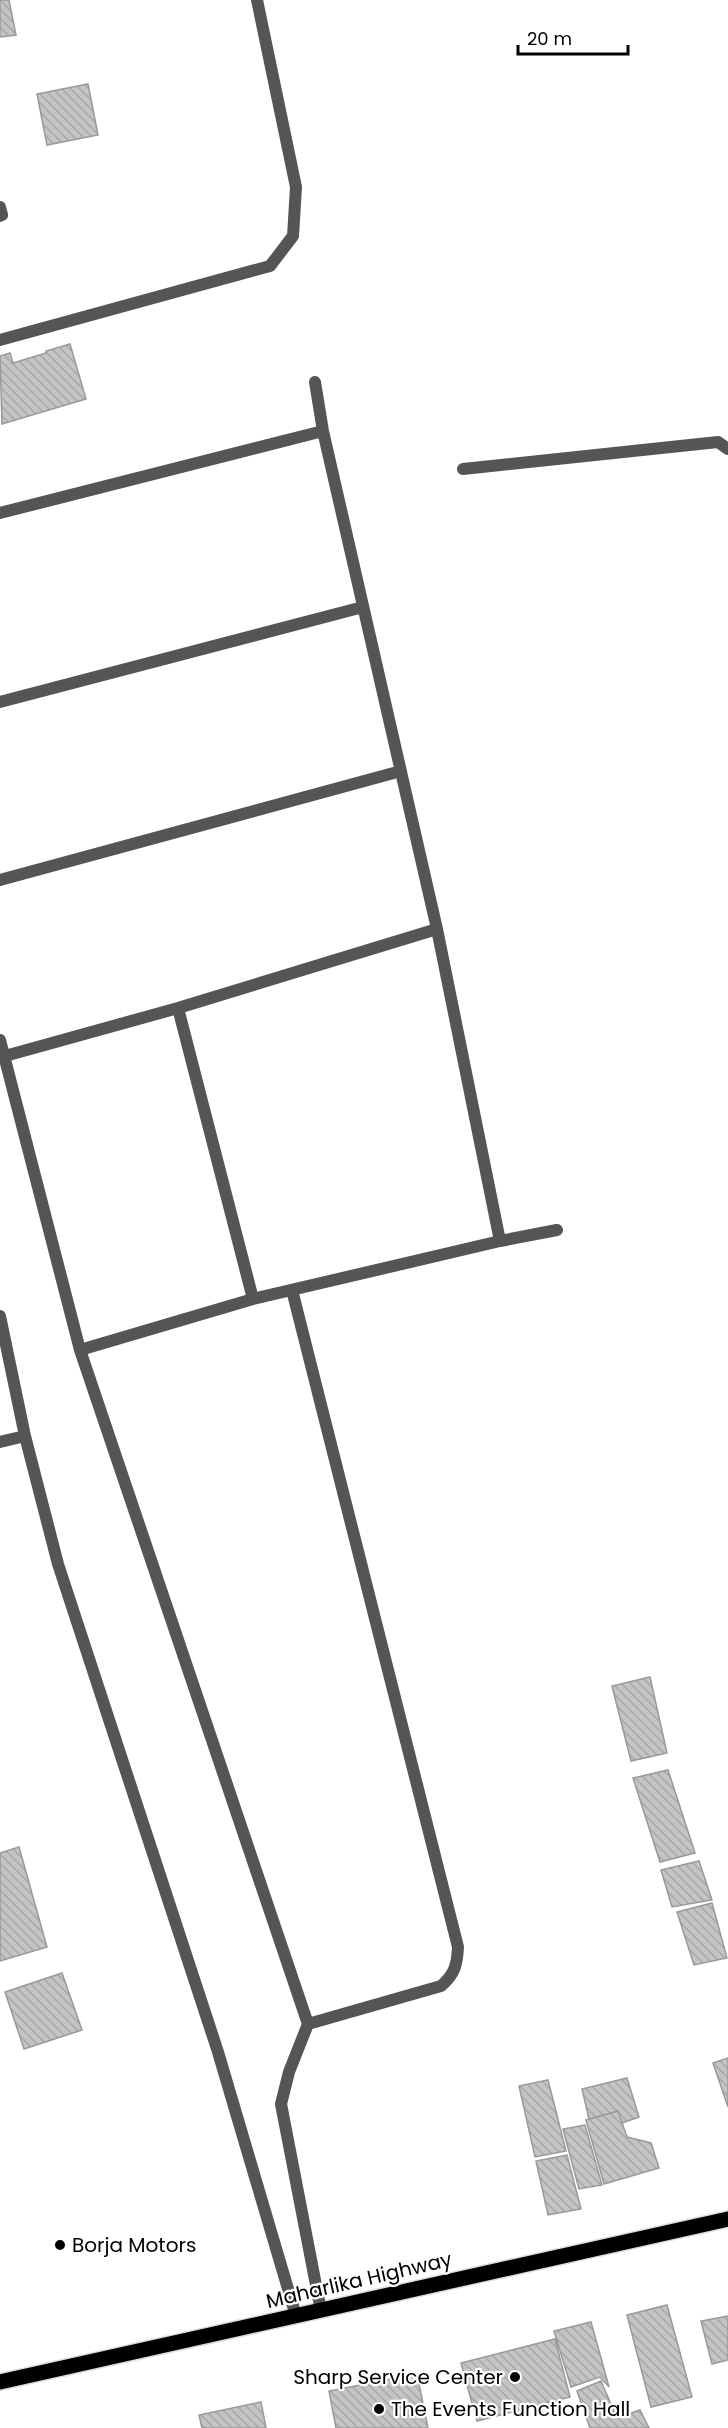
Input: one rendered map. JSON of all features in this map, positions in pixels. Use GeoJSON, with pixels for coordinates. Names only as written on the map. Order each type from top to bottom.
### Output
{"type":"FeatureCollection","features":[{"type":"Feature","properties":{"kind":"main road","name":"Maharlika Highway"},"geometry":{"type":"LineString","coordinates":[[0,2382],[728,2219]]}},
{"type":"Feature","properties":{"kind":"street"},"geometry":{"type":"LineString","coordinates":[[0,340],[270,266],[293,236],[296,187],[257,0]]}},
{"type":"Feature","properties":{"kind":"street"},"geometry":{"type":"LineString","coordinates":[[0,207],[0,216]]}},
{"type":"Feature","properties":{"kind":"street"},"geometry":{"type":"LineString","coordinates":[[315,382],[323,431],[437,929],[500,1241]]}},
{"type":"Feature","properties":{"kind":"street"},"geometry":{"type":"LineString","coordinates":[[0,513],[323,431]]}},
{"type":"Feature","properties":{"kind":"street"},"geometry":{"type":"LineString","coordinates":[[463,470],[718,442],[728,449]]}},
{"type":"Feature","properties":{"kind":"street"},"geometry":{"type":"LineString","coordinates":[[0,702],[363,607]]}},
{"type":"Feature","properties":{"kind":"street"},"geometry":{"type":"LineString","coordinates":[[0,880],[401,771]]}},
{"type":"Feature","properties":{"kind":"street"},"geometry":{"type":"LineString","coordinates":[[5,1056],[178,1008],[437,929]]}},
{"type":"Feature","properties":{"kind":"street"},"geometry":{"type":"LineString","coordinates":[[178,1008],[253,1299]]}},
{"type":"Feature","properties":{"kind":"street"},"geometry":{"type":"LineString","coordinates":[[0,1040],[80,1350],[308,2024],[289,2073],[281,2104],[321,2311]]}},
{"type":"Feature","properties":{"kind":"street"},"geometry":{"type":"LineString","coordinates":[[80,1350],[253,1299],[556,1230]]}},
{"type":"Feature","properties":{"kind":"street"},"geometry":{"type":"LineString","coordinates":[[292,1290],[458,1947],[456,1968],[441,1986],[308,2024]]}},
{"type":"Feature","properties":{"kind":"street"},"geometry":{"type":"LineString","coordinates":[[0,1316],[25,1436],[58,1564],[218,2052],[296,2316]]}},
{"type":"Feature","properties":{"kind":"street"},"geometry":{"type":"LineString","coordinates":[[0,1442],[25,1436]]}},
{"type":"Feature","properties":{"kind":"building"},"geometry":{"type":"Polygon","coordinates":[[[0,0],[9,0],[16,35],[0,37],[0,0]]]}},
{"type":"Feature","properties":{"kind":"building"},"geometry":{"type":"Polygon","coordinates":[[[88,84],[98,135],[47,145],[37,94],[88,84]]]}},
{"type":"Feature","properties":{"kind":"building"},"geometry":{"type":"Polygon","coordinates":[[[70,344],[86,399],[2,424],[0,356],[10,353],[13,363],[70,344]]]}},
{"type":"Feature","properties":{"kind":"building"},"geometry":{"type":"Polygon","coordinates":[[[650,1677],[667,1753],[631,1761],[612,1686],[650,1677]]]}},
{"type":"Feature","properties":{"kind":"building"},"geometry":{"type":"Polygon","coordinates":[[[668,1770],[695,1853],[660,1862],[633,1778],[668,1770]]]}},
{"type":"Feature","properties":{"kind":"building"},"geometry":{"type":"Polygon","coordinates":[[[19,1847],[47,1947],[0,1961],[0,1853],[19,1847]]]}},
{"type":"Feature","properties":{"kind":"building"},"geometry":{"type":"Polygon","coordinates":[[[699,1861],[712,1900],[672,1907],[661,1870],[699,1861]]]}},
{"type":"Feature","properties":{"kind":"building"},"geometry":{"type":"Polygon","coordinates":[[[712,1903],[727,1958],[694,1965],[677,1912],[712,1903]]]}},
{"type":"Feature","properties":{"kind":"building"},"geometry":{"type":"Polygon","coordinates":[[[62,1973],[82,2030],[24,2049],[5,1992],[62,1973]]]}},
{"type":"Feature","properties":{"kind":"building"},"geometry":{"type":"Polygon","coordinates":[[[728,2058],[728,2107],[713,2063],[728,2058]]]}},
{"type":"Feature","properties":{"kind":"building"},"geometry":{"type":"Polygon","coordinates":[[[627,2078],[639,2117],[622,2123],[618,2111],[589,2119],[582,2089],[627,2078]]]}},
{"type":"Feature","properties":{"kind":"building"},"geometry":{"type":"Polygon","coordinates":[[[548,2080],[566,2151],[535,2157],[519,2086],[548,2080]]]}},
{"type":"Feature","properties":{"kind":"building"},"geometry":{"type":"Polygon","coordinates":[[[618,2111],[627,2137],[651,2143],[659,2168],[604,2184],[586,2120],[618,2111]]]}},
{"type":"Feature","properties":{"kind":"building"},"geometry":{"type":"Polygon","coordinates":[[[585,2125],[602,2185],[579,2189],[563,2129],[585,2125]]]}},
{"type":"Feature","properties":{"kind":"building"},"geometry":{"type":"Polygon","coordinates":[[[567,2155],[581,2209],[548,2215],[536,2161],[567,2155]]]}},
{"type":"Feature","properties":{"kind":"building"},"geometry":{"type":"Polygon","coordinates":[[[667,2305],[692,2397],[651,2407],[627,2315],[667,2305]]]}},
{"type":"Feature","properties":{"kind":"building"},"geometry":{"type":"Polygon","coordinates":[[[728,2316],[728,2360],[712,2364],[701,2321],[728,2316]]]}},
{"type":"Feature","properties":{"kind":"building"},"geometry":{"type":"Polygon","coordinates":[[[591,2322],[609,2387],[600,2377],[571,2387],[554,2331],[591,2322]]]}},
{"type":"Feature","properties":{"kind":"building"},"geometry":{"type":"Polygon","coordinates":[[[555,2339],[570,2397],[477,2421],[461,2363],[555,2339]]]}},
{"type":"Feature","properties":{"kind":"building","name":"The Events Function Hall"},"geometry":{"type":"Polygon","coordinates":[[[417,2374],[428,2428],[336,2428],[329,2391],[417,2374]]]}},
{"type":"Feature","properties":{"kind":"building"},"geometry":{"type":"Polygon","coordinates":[[[601,2381],[617,2418],[640,2410],[649,2428],[590,2428],[577,2391],[601,2381]]]}},
{"type":"Feature","properties":{"kind":"building"},"geometry":{"type":"Polygon","coordinates":[[[261,2402],[266,2428],[202,2428],[199,2415],[261,2402]]]}},
{"type":"Feature","properties":{"kind":"place","name":"Borja Motors"},"geometry":{"type":"Point","coordinates":[60,2245]}},
{"type":"Feature","properties":{"kind":"place","name":"Sharp Service Center"},"geometry":{"type":"Point","coordinates":[515,2377]}},
{"type":"Feature","properties":{"kind":"place","name":"The Events Function Hall"},"geometry":{"type":"Point","coordinates":[379,2409]}}]}
